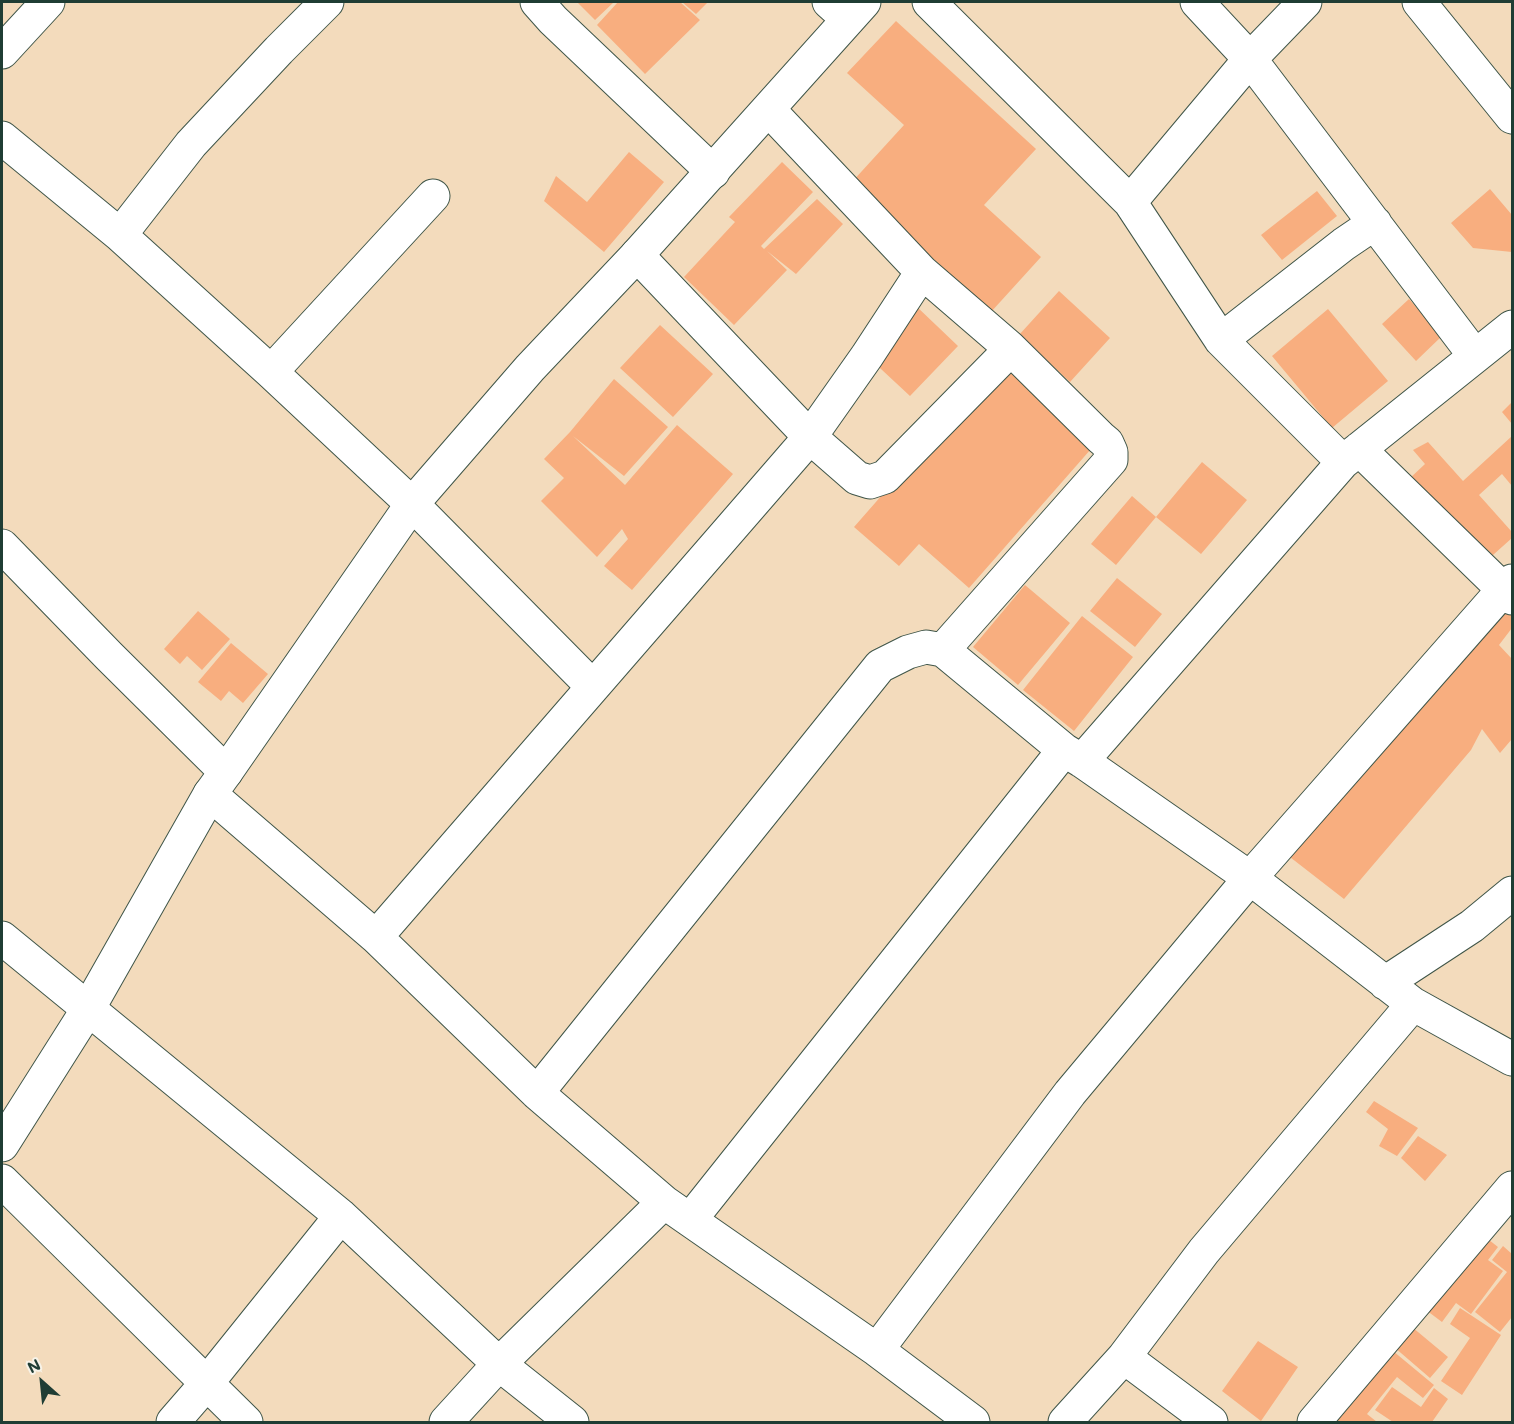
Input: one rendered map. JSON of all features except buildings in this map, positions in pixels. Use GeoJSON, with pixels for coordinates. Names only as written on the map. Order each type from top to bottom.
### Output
{"type":"FeatureCollection","features":[{"type":"Feature","properties":{"kind":"street"},"geometry":{"type":"LineString","coordinates":[[2,52],[48,2]]}},
{"type":"Feature","properties":{"kind":"street"},"geometry":{"type":"LineString","coordinates":[[120,235],[191,144],[327,2]]}},
{"type":"Feature","properties":{"kind":"street"},"geometry":{"type":"LineString","coordinates":[[537,2],[712,172]]}},
{"type":"Feature","properties":{"kind":"street"},"geometry":{"type":"LineString","coordinates":[[877,1350],[1070,1093],[1250,878],[1510,589],[1351,456],[1221,340],[1130,202],[929,2]]}},
{"type":"Feature","properties":{"kind":"street"},"geometry":{"type":"LineString","coordinates":[[1197,2],[1250,59],[1475,357]]}},
{"type":"Feature","properties":{"kind":"street"},"geometry":{"type":"LineString","coordinates":[[1130,202],[1250,59],[1305,2]]}},
{"type":"Feature","properties":{"kind":"street"},"geometry":{"type":"LineString","coordinates":[[1419,2],[1512,117]]}},
{"type":"Feature","properties":{"kind":"street"},"geometry":{"type":"LineString","coordinates":[[2,1145],[88,1008],[218,783],[411,504],[530,368],[769,110],[847,7]]}},
{"type":"Feature","properties":{"kind":"street"},"geometry":{"type":"LineString","coordinates":[[769,110],[921,272],[1010,347],[1107,443],[1111,452],[1111,460],[943,650]]}},
{"type":"Feature","properties":{"kind":"street"},"geometry":{"type":"LineString","coordinates":[[2,138],[120,235],[271,372],[411,504],[592,687]]}},
{"type":"Feature","properties":{"kind":"street"},"geometry":{"type":"LineString","coordinates":[[271,372],[433,196]]}},
{"type":"Feature","properties":{"kind":"street"},"geometry":{"type":"LineString","coordinates":[[1221,340],[1344,244],[1375,223]]}},
{"type":"Feature","properties":{"kind":"street"},"geometry":{"type":"LineString","coordinates":[[637,255],[810,437],[857,478],[870,482],[885,477],[1003,357],[1010,347]]}},
{"type":"Feature","properties":{"kind":"street"},"geometry":{"type":"LineString","coordinates":[[376,937],[810,437],[867,356],[921,272]]}},
{"type":"Feature","properties":{"kind":"street"},"geometry":{"type":"LineString","coordinates":[[446,1422],[499,1364],[677,1211],[1073,756],[1351,456],[1512,327]]}},
{"type":"Feature","properties":{"kind":"street"},"geometry":{"type":"LineString","coordinates":[[2,546],[101,648],[218,783],[537,1093],[677,1211],[877,1350],[973,1422]]}},
{"type":"Feature","properties":{"kind":"street"},"geometry":{"type":"LineString","coordinates":[[537,1093],[880,666],[908,652],[926,647],[943,650],[1073,756],[1250,878],[1413,1004],[1512,1059]]}},
{"type":"Feature","properties":{"kind":"street"},"geometry":{"type":"LineString","coordinates":[[1385,983],[1472,926],[1512,893]]}},
{"type":"Feature","properties":{"kind":"street"},"geometry":{"type":"LineString","coordinates":[[2,938],[341,1216],[499,1364],[572,1422]]}},
{"type":"Feature","properties":{"kind":"street"},"geometry":{"type":"LineString","coordinates":[[1065,1422],[1124,1357],[1204,1251],[1413,1004]]}},
{"type":"Feature","properties":{"kind":"street"},"geometry":{"type":"LineString","coordinates":[[2,1181],[246,1422]]}},
{"type":"Feature","properties":{"kind":"street"},"geometry":{"type":"LineString","coordinates":[[1314,1422],[1512,1188]]}},
{"type":"Feature","properties":{"kind":"street"},"geometry":{"type":"LineString","coordinates":[[173,1422],[341,1216]]}},
{"type":"Feature","properties":{"kind":"street"},"geometry":{"type":"LineString","coordinates":[[1124,1357],[1211,1422]]}}]}
